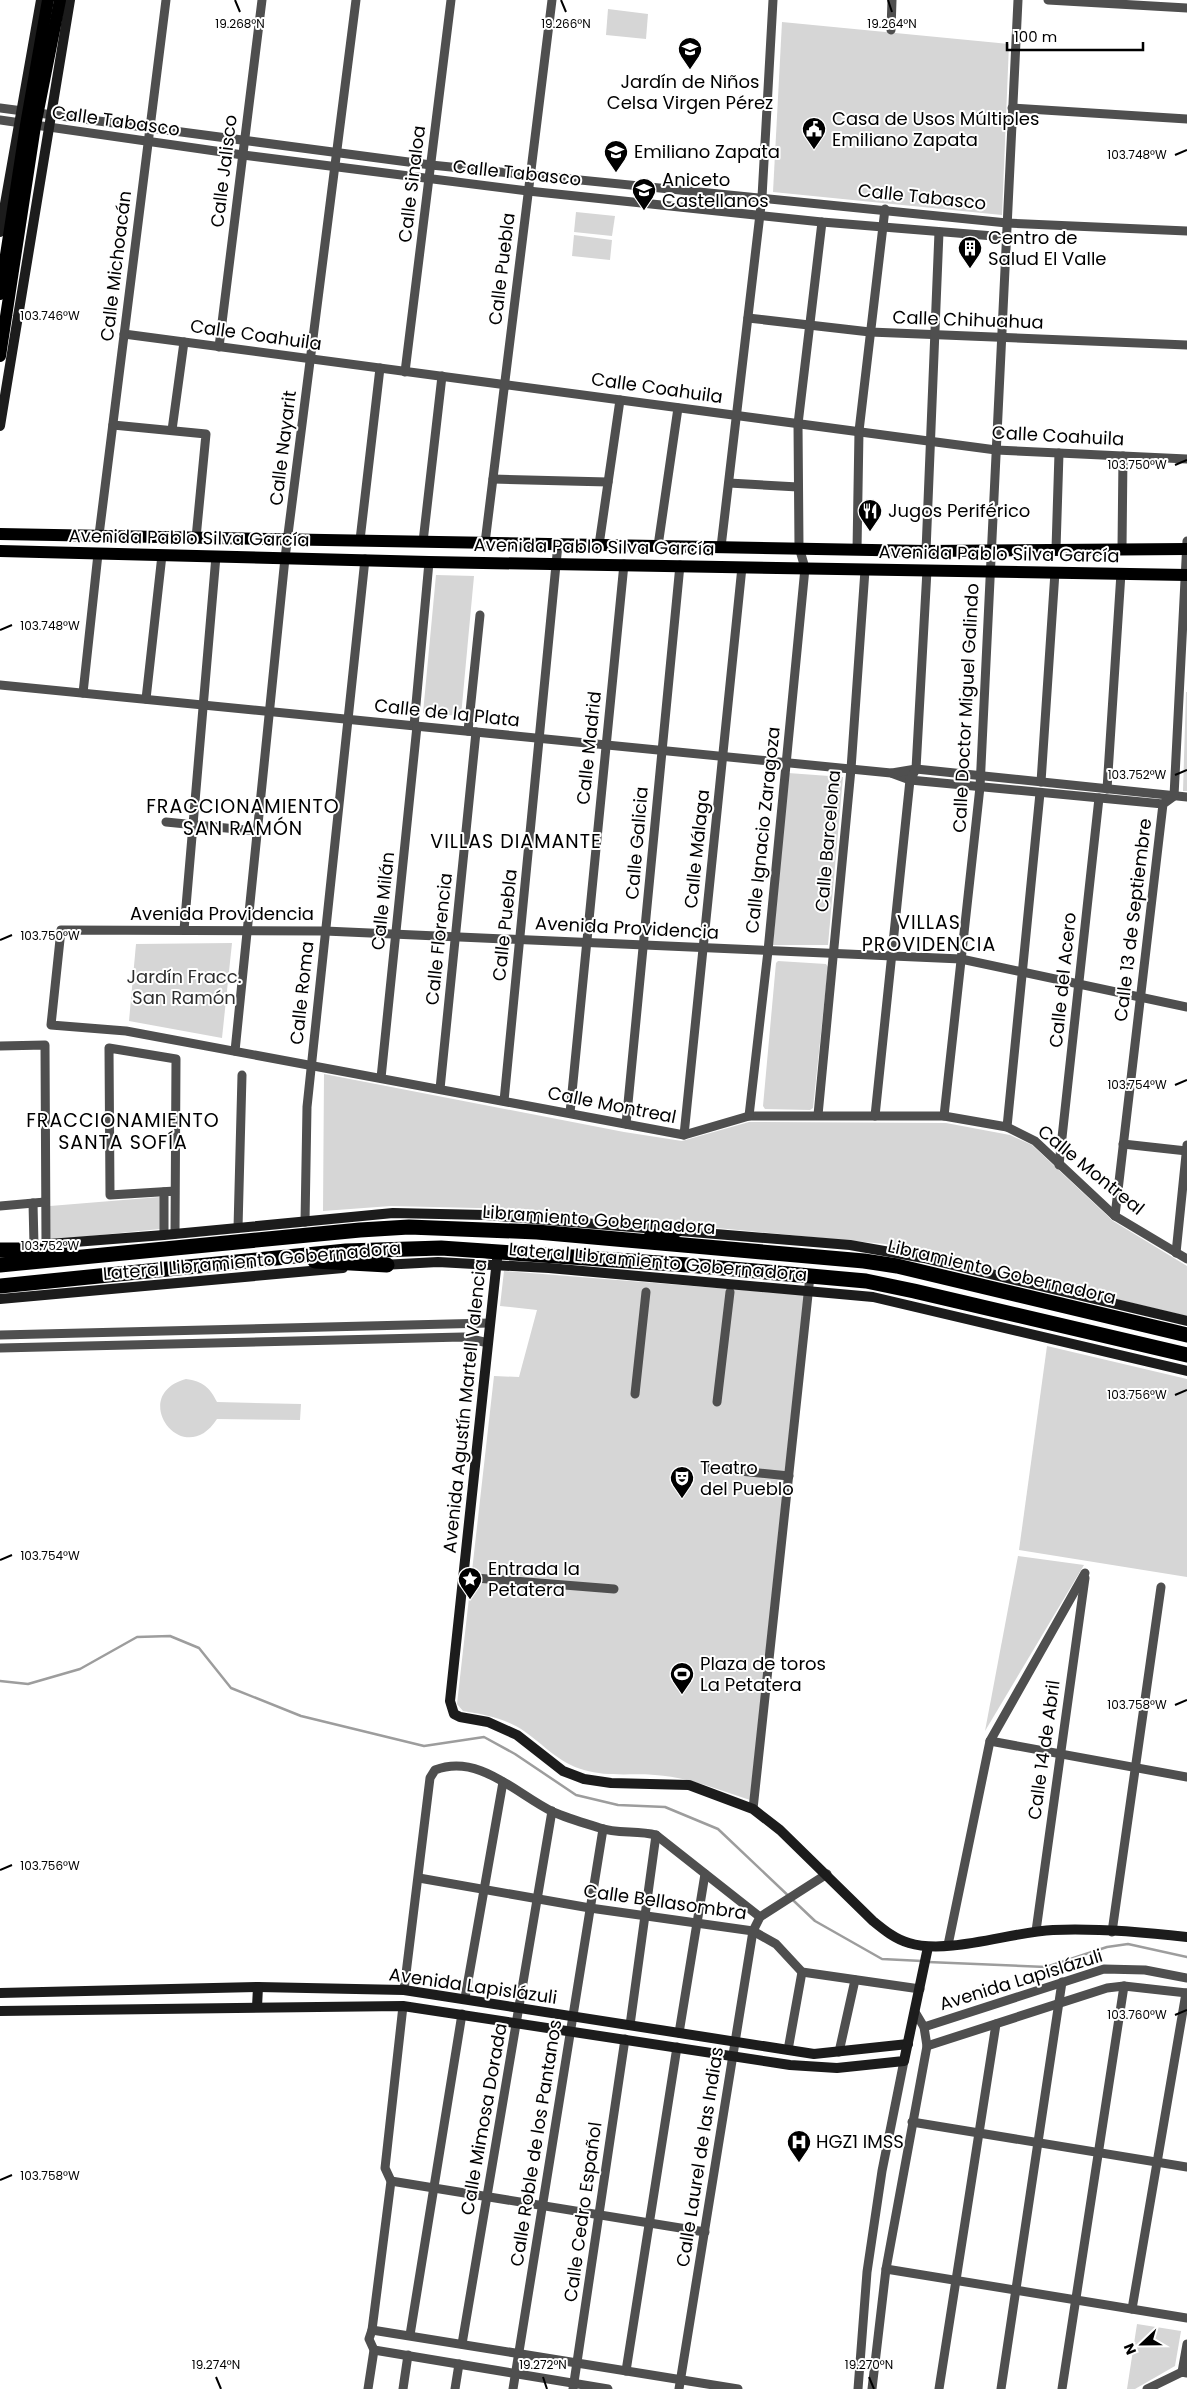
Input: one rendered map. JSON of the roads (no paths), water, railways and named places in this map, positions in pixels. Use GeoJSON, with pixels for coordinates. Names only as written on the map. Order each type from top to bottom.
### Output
{"type":"FeatureCollection","features":[{"type":"Feature","properties":{"kind":"highway","name":"Libramiento Gobernadora"},"geometry":{"type":"LineString","coordinates":[[0,1265],[334,1232],[409,1227],[537,1232],[801,1254],[897,1266],[1187,1335]]}},
{"type":"Feature","properties":{"kind":"highway"},"geometry":{"type":"LineString","coordinates":[[641,1240],[676,1230]]}},
{"type":"Feature","properties":{"kind":"highway"},"geometry":{"type":"LineString","coordinates":[[0,1286],[381,1249],[809,1283],[866,1281],[1187,1355]]}},
{"type":"Feature","properties":{"kind":"highway"},"geometry":{"type":"LineString","coordinates":[[0,1250],[69,1250],[99,1254]]}},
{"type":"Feature","properties":{"kind":"highway"},"geometry":{"type":"LineString","coordinates":[[281,1258],[387,1265]]}},
{"type":"Feature","properties":{"kind":"main road"},"geometry":{"type":"LineString","coordinates":[[0,356],[48,0]]}},
{"type":"Feature","properties":{"kind":"main road"},"geometry":{"type":"LineString","coordinates":[[0,294],[31,118],[60,0]]}},
{"type":"Feature","properties":{"kind":"main road","name":"Avenida Pablo Silva García"},"geometry":{"type":"LineString","coordinates":[[0,534],[799,547],[926,551],[1187,549]]}},
{"type":"Feature","properties":{"kind":"main road","name":"Avenida Pablo Silva García"},"geometry":{"type":"LineString","coordinates":[[0,551],[429,562],[1186,575]]}},
{"type":"Feature","properties":{"kind":"street"},"geometry":{"type":"LineString","coordinates":[[31,118],[40,0]]}},
{"type":"Feature","properties":{"kind":"street"},"geometry":{"type":"LineString","coordinates":[[0,232],[31,118],[70,0]]}},
{"type":"Feature","properties":{"kind":"street","name":"Calle Michoacán"},"geometry":{"type":"LineString","coordinates":[[100,536],[166,0]]}},
{"type":"Feature","properties":{"kind":"street","name":"Calle Jalisco"},"geometry":{"type":"LineString","coordinates":[[219,347],[262,0]]}},
{"type":"Feature","properties":{"kind":"street","name":"Calle Nayarit"},"geometry":{"type":"LineString","coordinates":[[235,1051],[287,540],[356,0]]}},
{"type":"Feature","properties":{"kind":"street","name":"Calle Sinaloa"},"geometry":{"type":"LineString","coordinates":[[405,372],[451,0]]}},
{"type":"Feature","properties":{"kind":"street","name":"Calle Puebla"},"geometry":{"type":"LineString","coordinates":[[485,543],[552,0]]}},
{"type":"Feature","properties":{"kind":"street"},"geometry":{"type":"LineString","coordinates":[[721,547],[762,197],[773,0]]}},
{"type":"Feature","properties":{"kind":"street"},"geometry":{"type":"LineString","coordinates":[[891,30],[892,0]]}},
{"type":"Feature","properties":{"kind":"street","name":"Calle Doctor Miguel Galindo"},"geometry":{"type":"LineString","coordinates":[[944,1116],[981,776],[1018,0]]}},
{"type":"Feature","properties":{"kind":"street"},"geometry":{"type":"LineString","coordinates":[[1048,0],[1187,8]]}},
{"type":"Feature","properties":{"kind":"street"},"geometry":{"type":"LineString","coordinates":[[0,108],[31,118],[49,128],[0,426]]}},
{"type":"Feature","properties":{"kind":"street"},"geometry":{"type":"LineString","coordinates":[[1012,108],[1187,120]]}},
{"type":"Feature","properties":{"kind":"street"},"geometry":{"type":"LineString","coordinates":[[0,120],[31,118]]}},
{"type":"Feature","properties":{"kind":"street","name":"Calle Tabasco"},"geometry":{"type":"LineString","coordinates":[[31,118],[150,128],[337,151],[431,165],[1007,222],[1187,231]]}},
{"type":"Feature","properties":{"kind":"street","name":"Calle Tabasco"},"geometry":{"type":"LineString","coordinates":[[49,128],[243,156],[528,191],[822,222],[1006,237]]}},
{"type":"Feature","properties":{"kind":"street"},"geometry":{"type":"LineString","coordinates":[[649,203],[650,186]]}},
{"type":"Feature","properties":{"kind":"street"},"geometry":{"type":"LineString","coordinates":[[858,550],[859,432],[885,209]]}},
{"type":"Feature","properties":{"kind":"street","name":"Calle Ignacio Zaragoza"},"geometry":{"type":"LineString","coordinates":[[748,1116],[768,951],[805,568],[799,547],[798,424],[808,326],[822,222]]}},
{"type":"Feature","properties":{"kind":"street"},"geometry":{"type":"LineString","coordinates":[[926,551],[939,232]]}},
{"type":"Feature","properties":{"kind":"street","name":"Calle Chihuahua"},"geometry":{"type":"LineString","coordinates":[[748,318],[808,326],[934,336],[1187,345]]}},
{"type":"Feature","properties":{"kind":"street","name":"Calle Coahuila"},"geometry":{"type":"LineString","coordinates":[[124,334],[996,450],[1187,459]]}},
{"type":"Feature","properties":{"kind":"street"},"geometry":{"type":"LineString","coordinates":[[172,430],[184,342]]}},
{"type":"Feature","properties":{"kind":"street"},"geometry":{"type":"LineString","coordinates":[[360,540],[380,368]]}},
{"type":"Feature","properties":{"kind":"street"},"geometry":{"type":"LineString","coordinates":[[423,542],[442,376]]}},
{"type":"Feature","properties":{"kind":"street"},"geometry":{"type":"LineString","coordinates":[[599,545],[620,400]]}},
{"type":"Feature","properties":{"kind":"street"},"geometry":{"type":"LineString","coordinates":[[658,546],[678,408]]}},
{"type":"Feature","properties":{"kind":"street"},"geometry":{"type":"LineString","coordinates":[[113,425],[206,434],[196,538]]}},
{"type":"Feature","properties":{"kind":"street"},"geometry":{"type":"LineString","coordinates":[[1056,549],[1059,453]]}},
{"type":"Feature","properties":{"kind":"street"},"geometry":{"type":"LineString","coordinates":[[1122,548],[1123,456]]}},
{"type":"Feature","properties":{"kind":"street"},"geometry":{"type":"LineString","coordinates":[[492,479],[608,482]]}},
{"type":"Feature","properties":{"kind":"street"},"geometry":{"type":"LineString","coordinates":[[729,483],[798,486]]}},
{"type":"Feature","properties":{"kind":"street"},"geometry":{"type":"LineString","coordinates":[[1174,796],[1184,681],[1187,542]]}},
{"type":"Feature","properties":{"kind":"street","name":"Calle Puebla"},"geometry":{"type":"LineString","coordinates":[[504,1101],[558,544]]}},
{"type":"Feature","properties":{"kind":"street"},"geometry":{"type":"LineString","coordinates":[[83,693],[98,554]]}},
{"type":"Feature","properties":{"kind":"street"},"geometry":{"type":"LineString","coordinates":[[146,699],[162,555]]}},
{"type":"Feature","properties":{"kind":"street"},"geometry":{"type":"LineString","coordinates":[[184,930],[216,556]]}},
{"type":"Feature","properties":{"kind":"street","name":"Calle Roma"},"geometry":{"type":"LineString","coordinates":[[305,1222],[307,1107],[365,559]]}},
{"type":"Feature","properties":{"kind":"street","name":"Calle Milán"},"geometry":{"type":"LineString","coordinates":[[382,1078],[429,562]]}},
{"type":"Feature","properties":{"kind":"street","name":"Calle Madrid"},"geometry":{"type":"LineString","coordinates":[[570,1113],[624,564]]}},
{"type":"Feature","properties":{"kind":"street","name":"Calle Galicia"},"geometry":{"type":"LineString","coordinates":[[626,1124],[680,566]]}},
{"type":"Feature","properties":{"kind":"street","name":"Calle Málaga"},"geometry":{"type":"LineString","coordinates":[[684,1134],[742,567]]}},
{"type":"Feature","properties":{"kind":"street","name":"Calle Barcelona"},"geometry":{"type":"LineString","coordinates":[[818,1115],[851,769],[865,570]]}},
{"type":"Feature","properties":{"kind":"street"},"geometry":{"type":"LineString","coordinates":[[875,1116],[910,780],[916,769],[927,570]]}},
{"type":"Feature","properties":{"kind":"street"},"geometry":{"type":"LineString","coordinates":[[1041,782],[1054,572]]}},
{"type":"Feature","properties":{"kind":"street"},"geometry":{"type":"LineString","coordinates":[[1107,789],[1121,573]]}},
{"type":"Feature","properties":{"kind":"street","name":"Calle Florencia"},"geometry":{"type":"LineString","coordinates":[[440,1089],[455,937],[480,615]]}},
{"type":"Feature","properties":{"kind":"street","name":"Calle de la Plata"},"geometry":{"type":"LineString","coordinates":[[0,685],[851,769],[891,774],[910,780],[1163,804]]}},
{"type":"Feature","properties":{"kind":"street","name":"Calle de la Plata"},"geometry":{"type":"LineString","coordinates":[[891,774],[916,769],[1187,797]]}},
{"type":"Feature","properties":{"kind":"street"},"geometry":{"type":"LineString","coordinates":[[1007,1127],[1040,793]]}},
{"type":"Feature","properties":{"kind":"street","name":"Calle 13 de Septiembre"},"geometry":{"type":"LineString","coordinates":[[1115,1216],[1163,804],[1174,796]]}},
{"type":"Feature","properties":{"kind":"street","name":"Calle del Acero"},"geometry":{"type":"LineString","coordinates":[[1059,1165],[1099,798]]}},
{"type":"Feature","properties":{"kind":"street"},"geometry":{"type":"LineString","coordinates":[[166,822],[257,831]]}},
{"type":"Feature","properties":{"kind":"street","name":"Avenida Providencia"},"geometry":{"type":"LineString","coordinates":[[51,1025],[61,930],[326,931],[962,959],[1187,1007]]}},
{"type":"Feature","properties":{"kind":"street","name":"Calle Montreal"},"geometry":{"type":"LineString","coordinates":[[51,1025],[126,1031],[684,1134],[748,1116],[944,1116],[1007,1127],[1035,1141],[1115,1216],[1187,1259]]}},
{"type":"Feature","properties":{"kind":"street"},"geometry":{"type":"LineString","coordinates":[[0,1046],[45,1045],[46,1244]]}},
{"type":"Feature","properties":{"kind":"street"},"geometry":{"type":"LineString","coordinates":[[169,1235],[175,1191],[176,1059],[109,1048],[110,1195],[175,1191]]}},
{"type":"Feature","properties":{"kind":"street"},"geometry":{"type":"LineString","coordinates":[[238,1228],[242,1075]]}},
{"type":"Feature","properties":{"kind":"street"},"geometry":{"type":"LineString","coordinates":[[1123,1144],[1187,1149],[1176,1252]]}},
{"type":"Feature","properties":{"kind":"street"},"geometry":{"type":"LineString","coordinates":[[164,1192],[169,1235]]}},
{"type":"Feature","properties":{"kind":"street"},"geometry":{"type":"LineString","coordinates":[[0,1206],[45,1202]]}},
{"type":"Feature","properties":{"kind":"street"},"geometry":{"type":"LineString","coordinates":[[33,1203],[34,1245]]}},
{"type":"Feature","properties":{"kind":"street","name":"Lateral Libramiento Gobernadora"},"geometry":{"type":"LineString","coordinates":[[0,1250],[34,1245],[169,1235],[393,1213],[486,1216],[850,1245],[914,1256],[1187,1321]]}},
{"type":"Feature","properties":{"kind":"street","name":"Lateral Libramiento Gobernadora"},"geometry":{"type":"LineString","coordinates":[[0,1299],[387,1265],[497,1258]]}},
{"type":"Feature","properties":{"kind":"street","name":"Avenida Agustín Martell Valencia"},"geometry":{"type":"LineString","coordinates":[[497,1258],[450,1701],[454,1714],[460,1717],[488,1722],[517,1734],[563,1771],[584,1779],[611,1783],[689,1785],[753,1809],[780,1830],[873,1921],[889,1934],[909,1943],[928,1947],[948,1946],[1036,1931],[1072,1930],[1187,1938]]}},
{"type":"Feature","properties":{"kind":"street"},"geometry":{"type":"LineString","coordinates":[[753,1809],[809,1283]]}},
{"type":"Feature","properties":{"kind":"street","name":"Lateral Libramiento Gobernadora"},"geometry":{"type":"LineString","coordinates":[[809,1283],[908,1304],[1187,1371]]}},
{"type":"Feature","properties":{"kind":"street"},"geometry":{"type":"LineString","coordinates":[[635,1394],[646,1292]]}},
{"type":"Feature","properties":{"kind":"street"},"geometry":{"type":"LineString","coordinates":[[717,1402],[730,1292]]}},
{"type":"Feature","properties":{"kind":"street"},"geometry":{"type":"LineString","coordinates":[[0,1335],[490,1323]]}},
{"type":"Feature","properties":{"kind":"street"},"geometry":{"type":"LineString","coordinates":[[302,1328],[302,1341]]}},
{"type":"Feature","properties":{"kind":"street"},"geometry":{"type":"LineString","coordinates":[[165,1332],[166,1345]]}},
{"type":"Feature","properties":{"kind":"street"},"geometry":{"type":"LineString","coordinates":[[0,1348],[463,1337],[488,1342]]}},
{"type":"Feature","properties":{"kind":"street"},"geometry":{"type":"LineString","coordinates":[[710,1468],[788,1476]]}},
{"type":"Feature","properties":{"kind":"street","name":"Calle 14 de Abril"},"geometry":{"type":"LineString","coordinates":[[990,1741],[1085,1573],[1036,1931]]}},
{"type":"Feature","properties":{"kind":"street"},"geometry":{"type":"LineString","coordinates":[[463,1577],[614,1589]]}},
{"type":"Feature","properties":{"kind":"street"},"geometry":{"type":"LineString","coordinates":[[1112,1932],[1161,1587]]}},
{"type":"Feature","properties":{"kind":"street"},"geometry":{"type":"LineString","coordinates":[[948,1946],[990,1741],[1187,1777]]}},
{"type":"Feature","properties":{"kind":"street"},"geometry":{"type":"LineString","coordinates":[[404,1990],[430,1778],[435,1770],[443,1767],[464,1767],[481,1770],[552,1811],[603,1829],[642,1831],[656,1835],[760,1917],[827,1874]]}},
{"type":"Feature","properties":{"kind":"street"},"geometry":{"type":"LineString","coordinates":[[465,1998],[503,1782]]}},
{"type":"Feature","properties":{"kind":"street","name":"Calle Mimosa Dorada"},"geometry":{"type":"LineString","coordinates":[[462,2344],[552,1811]]}},
{"type":"Feature","properties":{"kind":"street","name":"Calle Roble de los Pantanos"},"geometry":{"type":"LineString","coordinates":[[513,2389],[603,1829]]}},
{"type":"Feature","properties":{"kind":"street"},"geometry":{"type":"LineString","coordinates":[[630,2025],[656,1835]]}},
{"type":"Feature","properties":{"kind":"street"},"geometry":{"type":"LineString","coordinates":[[679,2033],[705,1874]]}},
{"type":"Feature","properties":{"kind":"street","name":"Calle Bellasombra"},"geometry":{"type":"LineString","coordinates":[[419,1878],[590,1908],[753,1931],[776,1944],[802,1972]]}},
{"type":"Feature","properties":{"kind":"street","name":"Calle Laurel de las Indias"},"geometry":{"type":"LineString","coordinates":[[680,2384],[753,1931],[760,1917]]}},
{"type":"Feature","properties":{"kind":"street"},"geometry":{"type":"LineString","coordinates":[[858,2389],[867,2272],[882,2171],[928,1947]]}},
{"type":"Feature","properties":{"kind":"street","name":"Avenida Lapislázuli"},"geometry":{"type":"LineString","coordinates":[[924,2026],[1104,1969],[1123,1968],[1187,1978]]}},
{"type":"Feature","properties":{"kind":"street"},"geometry":{"type":"LineString","coordinates":[[788,2050],[802,1972],[920,1989]]}},
{"type":"Feature","properties":{"kind":"street"},"geometry":{"type":"LineString","coordinates":[[840,2052],[855,1980]]}},
{"type":"Feature","properties":{"kind":"street"},"geometry":{"type":"LineString","coordinates":[[1001,2389],[1062,1982]]}},
{"type":"Feature","properties":{"kind":"street"},"geometry":{"type":"LineString","coordinates":[[1062,2389],[1124,1986]]}},
{"type":"Feature","properties":{"kind":"street","name":"Avenida Lapislázuli"},"geometry":{"type":"LineString","coordinates":[[927,2046],[1107,1988],[1124,1986],[1187,1993]]}},
{"type":"Feature","properties":{"kind":"street"},"geometry":{"type":"LineString","coordinates":[[257,2006],[258,1987]]}},
{"type":"Feature","properties":{"kind":"street","name":"Avenida Lapislázuli"},"geometry":{"type":"LineString","coordinates":[[0,1993],[258,1987],[404,1990],[465,1998],[814,2054],[908,2044]]}},
{"type":"Feature","properties":{"kind":"street"},"geometry":{"type":"LineString","coordinates":[[1132,2309],[1187,1993]]}},
{"type":"Feature","properties":{"kind":"street","name":"Avenida Lapislázuli"},"geometry":{"type":"LineString","coordinates":[[0,2011],[257,2006],[402,2006],[822,2068],[904,2060]]}},
{"type":"Feature","properties":{"kind":"street"},"geometry":{"type":"LineString","coordinates":[[368,2389],[374,2350],[369,2339],[372,2330],[391,2181],[386,2168],[402,2006]]}},
{"type":"Feature","properties":{"kind":"street"},"geometry":{"type":"LineString","coordinates":[[872,2389],[886,2268],[927,2046],[924,2026],[915,2012]]}},
{"type":"Feature","properties":{"kind":"street"},"geometry":{"type":"LineString","coordinates":[[410,2336],[462,2014]]}},
{"type":"Feature","properties":{"kind":"street"},"geometry":{"type":"LineString","coordinates":[[939,2389],[996,2024]]}},
{"type":"Feature","properties":{"kind":"street","name":"Calle Cedro Español"},"geometry":{"type":"LineString","coordinates":[[573,2386],[624,2039]]}},
{"type":"Feature","properties":{"kind":"street"},"geometry":{"type":"LineString","coordinates":[[626,2371],[676,2047]]}},
{"type":"Feature","properties":{"kind":"street"},"geometry":{"type":"LineString","coordinates":[[912,2122],[1187,2167]]}},
{"type":"Feature","properties":{"kind":"street"},"geometry":{"type":"LineString","coordinates":[[391,2181],[705,2232]]}},
{"type":"Feature","properties":{"kind":"street"},"geometry":{"type":"LineString","coordinates":[[886,2268],[1187,2318]]}},
{"type":"Feature","properties":{"kind":"street"},"geometry":{"type":"LineString","coordinates":[[372,2330],[626,2371],[680,2384],[738,2389]]}},
{"type":"Feature","properties":{"kind":"street"},"geometry":{"type":"LineString","coordinates":[[1147,2389],[1185,2372],[1187,2344]]}},
{"type":"Feature","properties":{"kind":"street"},"geometry":{"type":"LineString","coordinates":[[374,2350],[516,2373],[573,2386],[608,2389]]}},
{"type":"Feature","properties":{"kind":"street"},"geometry":{"type":"LineString","coordinates":[[403,2389],[408,2356]]}},
{"type":"Feature","properties":{"kind":"street"},"geometry":{"type":"LineString","coordinates":[[860,2358],[874,2360]]}},
{"type":"Feature","properties":{"kind":"street"},"geometry":{"type":"LineString","coordinates":[[455,2389],[459,2364]]}},
{"type":"Feature","properties":{"kind":"waterway"},"geometry":{"type":"LineString","coordinates":[[0,1681],[28,1684],[80,1669],[137,1637],[170,1636],[199,1648],[231,1688],[301,1716],[424,1746],[484,1737],[515,1754],[576,1795],[618,1805],[665,1807],[718,1829],[815,1921],[882,1959],[922,1961]]}},
{"type":"Feature","properties":{"kind":"waterway"},"geometry":{"type":"LineString","coordinates":[[928,1962],[1046,1967],[1107,1947],[1128,1944],[1187,1957]]}},
{"type":"Feature","properties":{"kind":"place","name":"Jardín de Niños Celsa Virgen Pérez"},"geometry":{"type":"Point","coordinates":[690,70]}},
{"type":"Feature","properties":{"kind":"place","name":"Casa de Usos Múltiples Emiliano Zapata"},"geometry":{"type":"Point","coordinates":[814,150]}},
{"type":"Feature","properties":{"kind":"place","name":"Emiliano Zapata"},"geometry":{"type":"Point","coordinates":[616,173]}},
{"type":"Feature","properties":{"kind":"place","name":"Aniceto Castellanos"},"geometry":{"type":"Point","coordinates":[644,211]}},
{"type":"Feature","properties":{"kind":"place","name":"Centro de Salud El Valle"},"geometry":{"type":"Point","coordinates":[970,269]}},
{"type":"Feature","properties":{"kind":"place","name":"Jugos Periférico"},"geometry":{"type":"Point","coordinates":[870,532]}},
{"type":"Feature","properties":{"kind":"place","name":"Teatro del Pueblo"},"geometry":{"type":"Point","coordinates":[682,1499]}},
{"type":"Feature","properties":{"kind":"place","name":"Entrada la Petatera"},"geometry":{"type":"Point","coordinates":[470,1600]}},
{"type":"Feature","properties":{"kind":"place","name":"Plaza de toros La Petatera"},"geometry":{"type":"Point","coordinates":[682,1695]}},
{"type":"Feature","properties":{"kind":"place","name":"HGZ1 IMSS"},"geometry":{"type":"Point","coordinates":[799,2163]}},
{"type":"Feature","properties":{"kind":"district","name":"FRACCIONAMIENTO SAN RAMÓN"},"geometry":{"type":"Point","coordinates":[243,817]}},
{"type":"Feature","properties":{"kind":"district","name":"VILLAS DIAMANTE"},"geometry":{"type":"Point","coordinates":[516,841]}},
{"type":"Feature","properties":{"kind":"district","name":"VILLAS PROVIDENCIA"},"geometry":{"type":"Point","coordinates":[929,933]}},
{"type":"Feature","properties":{"kind":"district","name":"FRACCIONAMIENTO SANTA SOFÍA"},"geometry":{"type":"Point","coordinates":[123,1131]}},
{"type":"Feature","properties":{"kind":"park label","name":"Jardín Fracc. San Ramón"},"geometry":{"type":"Point","coordinates":[184,988]}}]}
